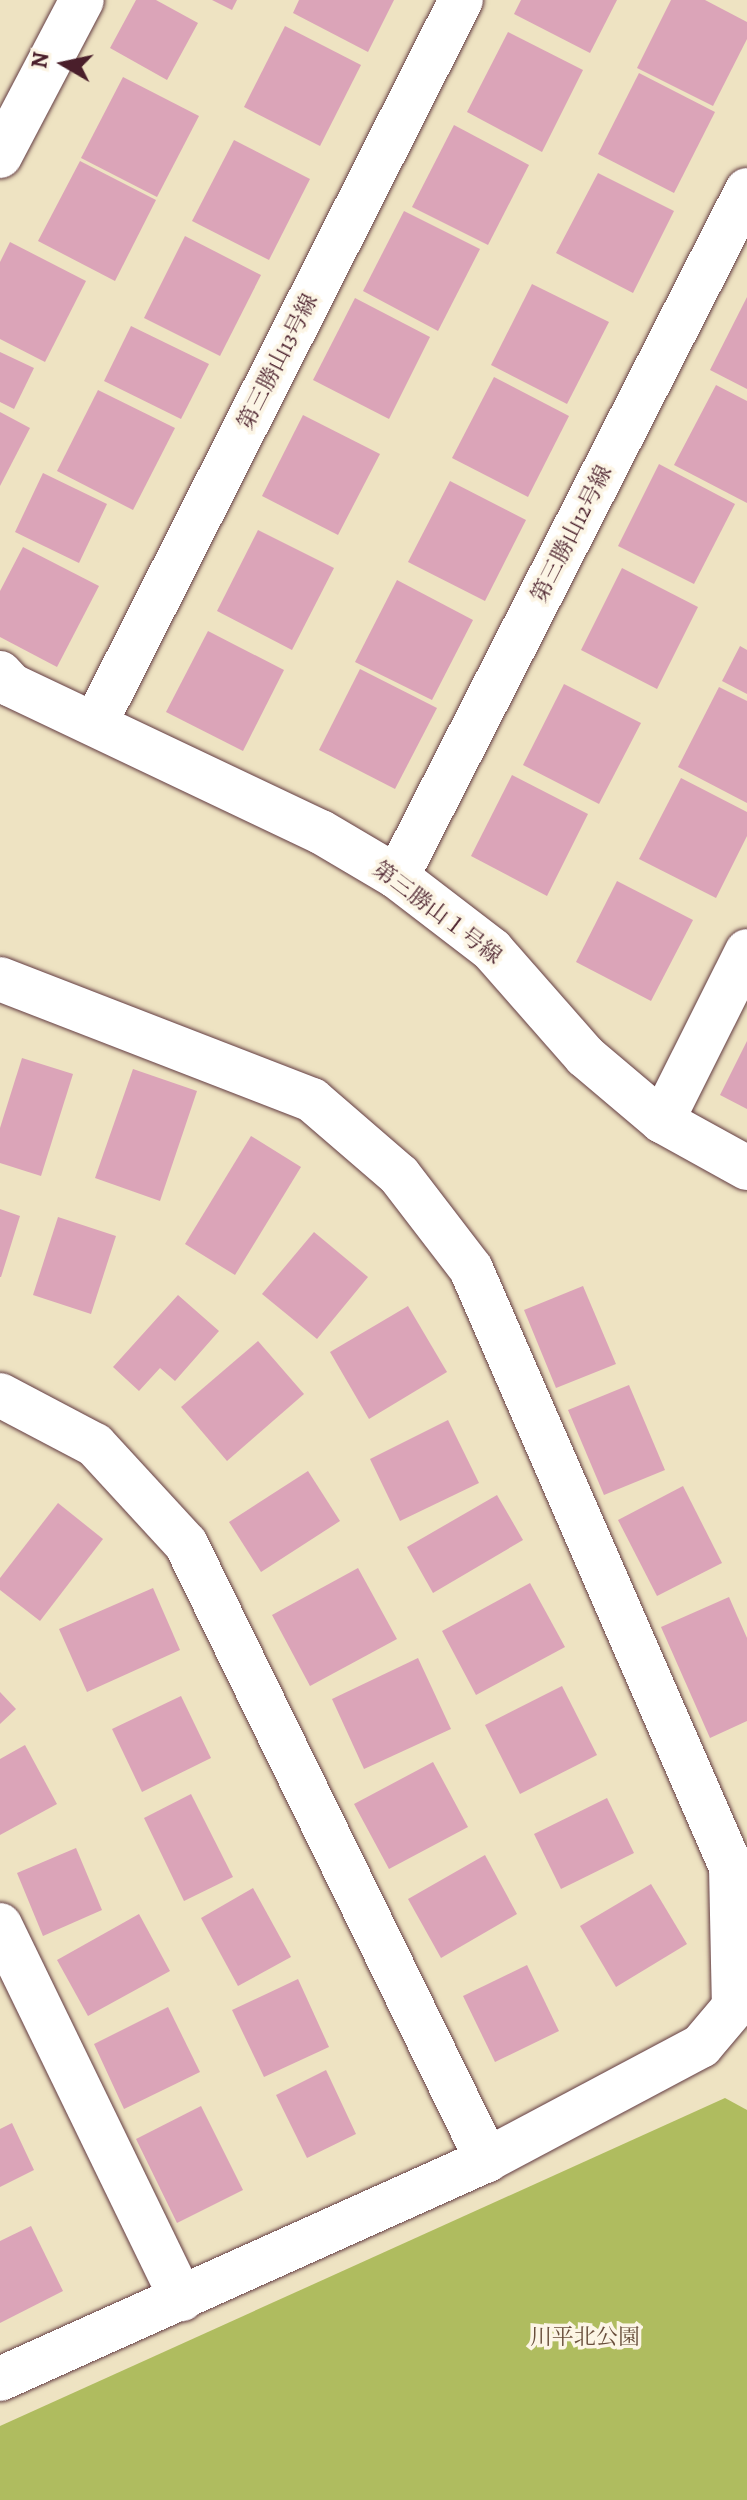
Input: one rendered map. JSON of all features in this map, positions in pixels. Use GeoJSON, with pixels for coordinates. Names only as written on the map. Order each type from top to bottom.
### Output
{"type":"FeatureCollection","features":[{"type":"Feature","properties":{"kind":"street"},"geometry":{"type":"LineString","coordinates":[[0,156],[82,0]]}},
{"type":"Feature","properties":{"kind":"street","name":"第三勝山13号線"},"geometry":{"type":"LineString","coordinates":[[95,724],[461,0]]}},
{"type":"Feature","properties":{"kind":"street","name":"第三勝山12号線"},"geometry":{"type":"LineString","coordinates":[[397,877],[747,190]]}},
{"type":"Feature","properties":{"kind":"street","name":"第三勝山１号線"},"geometry":{"type":"LineString","coordinates":[[0,673],[11,685],[321,832],[397,877],[492,950],[585,1056],[662,1121],[747,1168]]}},
{"type":"Feature","properties":{"kind":"street"},"geometry":{"type":"LineString","coordinates":[[662,1121],[747,951]]}},
{"type":"Feature","properties":{"kind":"street"},"geometry":{"type":"LineString","coordinates":[[0,979],[312,1100],[399,1175],[471,1269],[731,1867],[734,2007],[701,2046],[487,2160],[0,2379]]}},
{"type":"Feature","properties":{"kind":"street"},"geometry":{"type":"LineString","coordinates":[[0,1395],[95,1445],[186,1544],[487,2160]]}},
{"type":"Feature","properties":{"kind":"street"},"geometry":{"type":"LineString","coordinates":[[0,1925],[182,2299]]}},
{"type":"Feature","properties":{"kind":"green space","name":"川平北公園"},"geometry":{"type":"Polygon","coordinates":[[[725,2098],[747,2110],[747,2500],[0,2500],[0,2426],[725,2098]]]}},
{"type":"Feature","properties":{"kind":"building"},"geometry":{"type":"Polygon","coordinates":[[[136,0],[156,0],[198,23],[167,80],[110,48],[136,0]]]}},
{"type":"Feature","properties":{"kind":"building"},"geometry":{"type":"Polygon","coordinates":[[[212,0],[237,0],[232,10],[212,0]]]}},
{"type":"Feature","properties":{"kind":"building"},"geometry":{"type":"Polygon","coordinates":[[[299,0],[394,0],[368,52],[293,13],[299,0]]]}},
{"type":"Feature","properties":{"kind":"building"},"geometry":{"type":"Polygon","coordinates":[[[521,0],[617,0],[590,53],[514,14],[521,0]]]}},
{"type":"Feature","properties":{"kind":"building"},"geometry":{"type":"Polygon","coordinates":[[[671,0],[705,0],[747,22],[747,39],[713,106],[637,68],[671,0]]]}},
{"type":"Feature","properties":{"kind":"building"},"geometry":{"type":"Polygon","coordinates":[[[285,26],[361,65],[320,146],[244,107],[285,26]]]}},
{"type":"Feature","properties":{"kind":"building"},"geometry":{"type":"Polygon","coordinates":[[[508,32],[583,70],[542,152],[467,112],[508,32]]]}},
{"type":"Feature","properties":{"kind":"building"},"geometry":{"type":"Polygon","coordinates":[[[639,73],[715,112],[674,193],[598,154],[639,73]]]}},
{"type":"Feature","properties":{"kind":"building"},"geometry":{"type":"Polygon","coordinates":[[[123,77],[199,116],[157,197],[81,158],[123,77]]]}},
{"type":"Feature","properties":{"kind":"building"},"geometry":{"type":"Polygon","coordinates":[[[454,125],[529,165],[488,245],[412,207],[454,125]]]}},
{"type":"Feature","properties":{"kind":"building"},"geometry":{"type":"Polygon","coordinates":[[[234,140],[310,179],[269,260],[192,221],[234,140]]]}},
{"type":"Feature","properties":{"kind":"building"},"geometry":{"type":"Polygon","coordinates":[[[80,161],[156,200],[115,281],[38,241],[80,161]]]}},
{"type":"Feature","properties":{"kind":"building"},"geometry":{"type":"Polygon","coordinates":[[[598,173],[674,211],[633,293],[556,253],[598,173]]]}},
{"type":"Feature","properties":{"kind":"building"},"geometry":{"type":"Polygon","coordinates":[[[404,211],[480,249],[438,331],[363,291],[404,211]]]}},
{"type":"Feature","properties":{"kind":"building"},"geometry":{"type":"Polygon","coordinates":[[[185,236],[261,275],[220,356],[144,318],[185,236]]]}},
{"type":"Feature","properties":{"kind":"building"},"geometry":{"type":"Polygon","coordinates":[[[10,242],[86,281],[45,362],[0,339],[0,262],[10,242]]]}},
{"type":"Feature","properties":{"kind":"building"},"geometry":{"type":"Polygon","coordinates":[[[532,284],[609,322],[567,404],[491,365],[532,284]]]}},
{"type":"Feature","properties":{"kind":"building"},"geometry":{"type":"Polygon","coordinates":[[[747,297],[747,389],[710,370],[747,297]]]}},
{"type":"Feature","properties":{"kind":"building"},"geometry":{"type":"Polygon","coordinates":[[[355,298],[430,337],[389,419],[313,380],[355,298]]]}},
{"type":"Feature","properties":{"kind":"building"},"geometry":{"type":"Polygon","coordinates":[[[131,326],[209,364],[181,419],[104,381],[131,326]]]}},
{"type":"Feature","properties":{"kind":"building"},"geometry":{"type":"Polygon","coordinates":[[[0,352],[34,368],[14,409],[0,402],[0,352]]]}},
{"type":"Feature","properties":{"kind":"building"},"geometry":{"type":"Polygon","coordinates":[[[494,377],[569,416],[528,497],[452,458],[494,377]]]}},
{"type":"Feature","properties":{"kind":"building"},"geometry":{"type":"Polygon","coordinates":[[[716,385],[747,401],[747,503],[674,465],[716,385]]]}},
{"type":"Feature","properties":{"kind":"building"},"geometry":{"type":"Polygon","coordinates":[[[98,390],[175,428],[133,510],[57,471],[98,390]]]}},
{"type":"Feature","properties":{"kind":"building"},"geometry":{"type":"Polygon","coordinates":[[[0,412],[30,428],[0,486],[0,412]]]}},
{"type":"Feature","properties":{"kind":"building"},"geometry":{"type":"Polygon","coordinates":[[[303,415],[380,454],[338,535],[262,496],[303,415]]]}},
{"type":"Feature","properties":{"kind":"building"},"geometry":{"type":"Polygon","coordinates":[[[659,464],[735,504],[694,584],[618,546],[659,464]]]}},
{"type":"Feature","properties":{"kind":"building"},"geometry":{"type":"Polygon","coordinates":[[[43,473],[107,504],[79,563],[15,532],[43,473]]]}},
{"type":"Feature","properties":{"kind":"building"},"geometry":{"type":"Polygon","coordinates":[[[450,481],[526,520],[485,601],[408,562],[450,481]]]}},
{"type":"Feature","properties":{"kind":"building"},"geometry":{"type":"Polygon","coordinates":[[[258,530],[334,568],[292,650],[217,611],[258,530]]]}},
{"type":"Feature","properties":{"kind":"building"},"geometry":{"type":"Polygon","coordinates":[[[23,547],[99,586],[57,667],[0,637],[0,591],[23,547]]]}},
{"type":"Feature","properties":{"kind":"building"},"geometry":{"type":"Polygon","coordinates":[[[622,568],[698,607],[657,689],[581,650],[622,568]]]}},
{"type":"Feature","properties":{"kind":"building"},"geometry":{"type":"Polygon","coordinates":[[[397,580],[473,620],[432,700],[355,662],[397,580]]]}},
{"type":"Feature","properties":{"kind":"building"},"geometry":{"type":"Polygon","coordinates":[[[208,631],[284,670],[243,751],[166,712],[208,631]]]}},
{"type":"Feature","properties":{"kind":"building"},"geometry":{"type":"Polygon","coordinates":[[[740,646],[747,650],[747,694],[722,681],[740,646]]]}},
{"type":"Feature","properties":{"kind":"building"},"geometry":{"type":"Polygon","coordinates":[[[360,669],[437,708],[395,789],[319,750],[360,669]]]}},
{"type":"Feature","properties":{"kind":"building"},"geometry":{"type":"Polygon","coordinates":[[[564,684],[641,723],[599,804],[523,765],[564,684]]]}},
{"type":"Feature","properties":{"kind":"building"},"geometry":{"type":"Polygon","coordinates":[[[719,687],[747,701],[747,803],[678,767],[719,687]]]}},
{"type":"Feature","properties":{"kind":"building"},"geometry":{"type":"Polygon","coordinates":[[[512,775],[588,814],[547,896],[471,856],[512,775]]]}},
{"type":"Feature","properties":{"kind":"building"},"geometry":{"type":"Polygon","coordinates":[[[681,778],[747,812],[747,836],[716,898],[639,859],[681,778]]]}},
{"type":"Feature","properties":{"kind":"building"},"geometry":{"type":"Polygon","coordinates":[[[617,881],[693,920],[651,1001],[576,962],[617,881]]]}},
{"type":"Feature","properties":{"kind":"building"},"geometry":{"type":"Polygon","coordinates":[[[747,1041],[747,1109],[720,1095],[747,1041]]]}},
{"type":"Feature","properties":{"kind":"building"},"geometry":{"type":"Polygon","coordinates":[[[22,1058],[73,1074],[41,1176],[0,1163],[0,1128],[22,1058]]]}},
{"type":"Feature","properties":{"kind":"building"},"geometry":{"type":"Polygon","coordinates":[[[133,1069],[197,1091],[160,1201],[95,1178],[133,1069]]]}},
{"type":"Feature","properties":{"kind":"building"},"geometry":{"type":"Polygon","coordinates":[[[251,1136],[301,1167],[235,1275],[185,1244],[251,1136]]]}},
{"type":"Feature","properties":{"kind":"building"},"geometry":{"type":"Polygon","coordinates":[[[0,1209],[20,1216],[1,1277],[0,1277],[0,1209]]]}},
{"type":"Feature","properties":{"kind":"building"},"geometry":{"type":"Polygon","coordinates":[[[58,1217],[116,1236],[91,1314],[33,1295],[58,1217]]]}},
{"type":"Feature","properties":{"kind":"building"},"geometry":{"type":"Polygon","coordinates":[[[314,1232],[368,1277],[317,1339],[262,1294],[314,1232]]]}},
{"type":"Feature","properties":{"kind":"building"},"geometry":{"type":"Polygon","coordinates":[[[583,1286],[616,1364],[556,1388],[524,1310],[583,1286]]]}},
{"type":"Feature","properties":{"kind":"building"},"geometry":{"type":"Polygon","coordinates":[[[178,1295],[219,1331],[175,1381],[160,1368],[139,1391],[113,1367],[178,1295]]]}},
{"type":"Feature","properties":{"kind":"building"},"geometry":{"type":"Polygon","coordinates":[[[408,1306],[447,1372],[369,1419],[330,1352],[408,1306]]]}},
{"type":"Feature","properties":{"kind":"building"},"geometry":{"type":"Polygon","coordinates":[[[258,1341],[304,1394],[227,1461],[181,1407],[258,1341]]]}},
{"type":"Feature","properties":{"kind":"building"},"geometry":{"type":"Polygon","coordinates":[[[629,1385],[665,1470],[604,1495],[568,1410],[629,1385]]]}},
{"type":"Feature","properties":{"kind":"building"},"geometry":{"type":"Polygon","coordinates":[[[448,1420],[479,1483],[400,1521],[370,1459],[448,1420]]]}},
{"type":"Feature","properties":{"kind":"building"},"geometry":{"type":"Polygon","coordinates":[[[308,1471],[340,1521],[261,1572],[229,1522],[308,1471]]]}},
{"type":"Feature","properties":{"kind":"building"},"geometry":{"type":"Polygon","coordinates":[[[683,1486],[722,1563],[657,1596],[618,1520],[683,1486]]]}},
{"type":"Feature","properties":{"kind":"building"},"geometry":{"type":"Polygon","coordinates":[[[497,1495],[523,1540],[433,1593],[407,1547],[497,1495]]]}},
{"type":"Feature","properties":{"kind":"building"},"geometry":{"type":"Polygon","coordinates":[[[58,1503],[103,1539],[40,1621],[0,1590],[0,1578],[58,1503]]]}},
{"type":"Feature","properties":{"kind":"building"},"geometry":{"type":"Polygon","coordinates":[[[358,1568],[397,1639],[310,1686],[272,1615],[358,1568]]]}},
{"type":"Feature","properties":{"kind":"building"},"geometry":{"type":"Polygon","coordinates":[[[530,1583],[565,1647],[476,1695],[442,1631],[530,1583]]]}},
{"type":"Feature","properties":{"kind":"building"},"geometry":{"type":"Polygon","coordinates":[[[153,1588],[180,1650],[87,1692],[59,1629],[153,1588]]]}},
{"type":"Feature","properties":{"kind":"building"},"geometry":{"type":"Polygon","coordinates":[[[729,1597],[747,1638],[747,1721],[710,1738],[661,1627],[729,1597]]]}},
{"type":"Feature","properties":{"kind":"building"},"geometry":{"type":"Polygon","coordinates":[[[418,1658],[451,1729],[364,1769],[332,1699],[418,1658]]]}},
{"type":"Feature","properties":{"kind":"building"},"geometry":{"type":"Polygon","coordinates":[[[562,1686],[597,1755],[520,1794],[485,1725],[562,1686]]]}},
{"type":"Feature","properties":{"kind":"building"},"geometry":{"type":"Polygon","coordinates":[[[0,1692],[16,1709],[0,1724],[0,1692]]]}},
{"type":"Feature","properties":{"kind":"building"},"geometry":{"type":"Polygon","coordinates":[[[181,1696],[211,1758],[142,1792],[112,1729],[181,1696]]]}},
{"type":"Feature","properties":{"kind":"building"},"geometry":{"type":"Polygon","coordinates":[[[25,1745],[57,1804],[0,1835],[0,1759],[25,1745]]]}},
{"type":"Feature","properties":{"kind":"building"},"geometry":{"type":"Polygon","coordinates":[[[433,1762],[468,1827],[389,1869],[354,1804],[433,1762]]]}},
{"type":"Feature","properties":{"kind":"building"},"geometry":{"type":"Polygon","coordinates":[[[191,1794],[233,1877],[184,1901],[144,1818],[191,1794]]]}},
{"type":"Feature","properties":{"kind":"building"},"geometry":{"type":"Polygon","coordinates":[[[607,1798],[634,1853],[561,1889],[534,1834],[607,1798]]]}},
{"type":"Feature","properties":{"kind":"building"},"geometry":{"type":"Polygon","coordinates":[[[76,1848],[102,1910],[43,1936],[17,1873],[76,1848]]]}},
{"type":"Feature","properties":{"kind":"building"},"geometry":{"type":"Polygon","coordinates":[[[485,1855],[517,1914],[441,1958],[408,1899],[485,1855]]]}},
{"type":"Feature","properties":{"kind":"building"},"geometry":{"type":"Polygon","coordinates":[[[651,1884],[687,1944],[616,1987],[580,1926],[651,1884]]]}},
{"type":"Feature","properties":{"kind":"building"},"geometry":{"type":"Polygon","coordinates":[[[253,1888],[291,1957],[238,1986],[201,1918],[253,1888]]]}},
{"type":"Feature","properties":{"kind":"building"},"geometry":{"type":"Polygon","coordinates":[[[139,1914],[170,1971],[88,2016],[57,1960],[139,1914]]]}},
{"type":"Feature","properties":{"kind":"building"},"geometry":{"type":"Polygon","coordinates":[[[527,1965],[559,2031],[495,2062],[463,1996],[527,1965]]]}},
{"type":"Feature","properties":{"kind":"building"},"geometry":{"type":"Polygon","coordinates":[[[298,1979],[329,2047],[264,2077],[232,2010],[298,1979]]]}},
{"type":"Feature","properties":{"kind":"building"},"geometry":{"type":"Polygon","coordinates":[[[168,2007],[200,2072],[124,2109],[94,2044],[168,2007]]]}},
{"type":"Feature","properties":{"kind":"building"},"geometry":{"type":"Polygon","coordinates":[[[326,2070],[356,2134],[307,2158],[276,2095],[326,2070]]]}},
{"type":"Feature","properties":{"kind":"building"},"geometry":{"type":"Polygon","coordinates":[[[201,2106],[243,2190],[177,2223],[136,2139],[201,2106]]]}},
{"type":"Feature","properties":{"kind":"building"},"geometry":{"type":"Polygon","coordinates":[[[12,2123],[34,2170],[0,2187],[0,2129],[12,2123]]]}},
{"type":"Feature","properties":{"kind":"building"},"geometry":{"type":"Polygon","coordinates":[[[31,2226],[63,2291],[0,2323],[0,2241],[31,2226]]]}}]}
